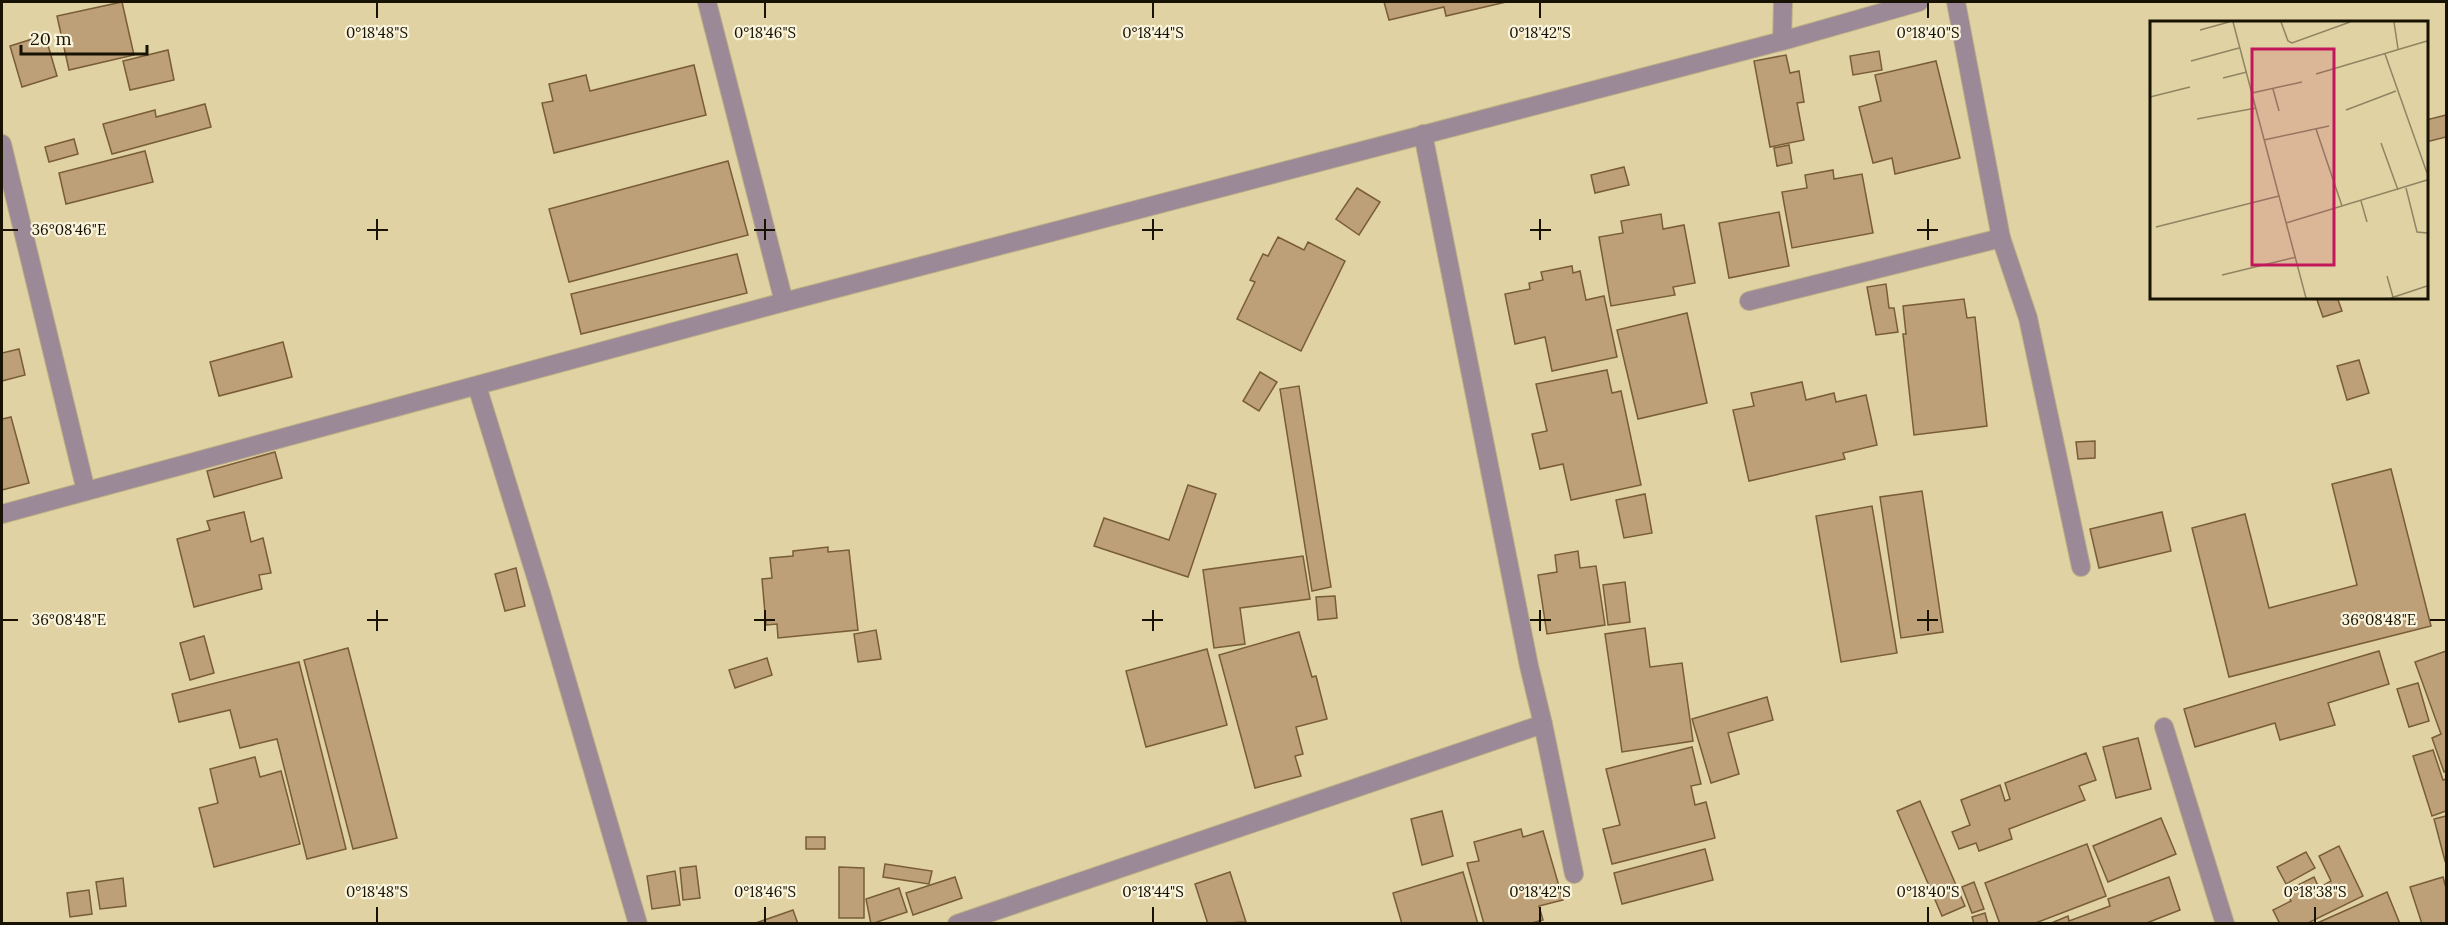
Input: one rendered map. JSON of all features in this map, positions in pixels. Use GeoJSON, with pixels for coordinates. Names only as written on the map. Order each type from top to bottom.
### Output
{"type":"FeatureCollection","features":[{"type":"Feature","properties":{"kind":"street"},"geometry":{"type":"LineString","coordinates":[[707,2],[784,302]]}},
{"type":"Feature","properties":{"kind":"street"},"geometry":{"type":"LineString","coordinates":[[1782,41],[1783,2]]}},
{"type":"Feature","properties":{"kind":"street"},"geometry":{"type":"LineString","coordinates":[[2,514],[784,302],[1782,41],[1919,2]]}},
{"type":"Feature","properties":{"kind":"street"},"geometry":{"type":"LineString","coordinates":[[1956,2],[2001,238],[2028,318],[2081,567]]}},
{"type":"Feature","properties":{"kind":"street"},"geometry":{"type":"LineString","coordinates":[[1423,134],[1529,666],[1574,874]]}},
{"type":"Feature","properties":{"kind":"street"},"geometry":{"type":"LineString","coordinates":[[2,144],[86,491]]}},
{"type":"Feature","properties":{"kind":"street"},"geometry":{"type":"LineString","coordinates":[[1749,301],[2001,238]]}},
{"type":"Feature","properties":{"kind":"street"},"geometry":{"type":"LineString","coordinates":[[477,386],[542,593],[638,924]]}},
{"type":"Feature","properties":{"kind":"street"},"geometry":{"type":"LineString","coordinates":[[957,924],[1543,724]]}},
{"type":"Feature","properties":{"kind":"street"},"geometry":{"type":"LineString","coordinates":[[2164,727],[2225,924]]}},
{"type":"Feature","properties":{"kind":"building"},"geometry":{"type":"Polygon","coordinates":[[[122,2],[134,55],[69,70],[57,16],[122,2]]]}},
{"type":"Feature","properties":{"kind":"building"},"geometry":{"type":"Polygon","coordinates":[[[1384,2],[1506,2],[1446,16],[1444,7],[1389,20],[1384,2]]]}},
{"type":"Feature","properties":{"kind":"building"},"geometry":{"type":"Polygon","coordinates":[[[45,35],[57,76],[22,87],[10,46],[45,35]]]}},
{"type":"Feature","properties":{"kind":"building"},"geometry":{"type":"Polygon","coordinates":[[[168,50],[174,80],[130,90],[123,61],[168,50]]]}},
{"type":"Feature","properties":{"kind":"building"},"geometry":{"type":"Polygon","coordinates":[[[1879,51],[1882,70],[1853,75],[1850,56],[1879,51]]]}},
{"type":"Feature","properties":{"kind":"building"},"geometry":{"type":"Polygon","coordinates":[[[1786,55],[1790,73],[1799,71],[1804,102],[1797,103],[1804,140],[1770,147],[1754,61],[1786,55]]]}},
{"type":"Feature","properties":{"kind":"building"},"geometry":{"type":"Polygon","coordinates":[[[1936,61],[1960,158],[1895,174],[1892,158],[1873,163],[1859,107],[1881,101],[1875,75],[1936,61]]]}},
{"type":"Feature","properties":{"kind":"building"},"geometry":{"type":"Polygon","coordinates":[[[694,65],[706,115],[554,153],[542,103],[553,101],[549,84],[586,75],[590,91],[694,65]]]}},
{"type":"Feature","properties":{"kind":"building"},"geometry":{"type":"Polygon","coordinates":[[[205,104],[211,127],[112,154],[103,124],[155,110],[156,117],[205,104]]]}},
{"type":"Feature","properties":{"kind":"building"},"geometry":{"type":"Polygon","coordinates":[[[2446,115],[2446,137],[2427,142],[2427,120],[2446,115]]]}},
{"type":"Feature","properties":{"kind":"building"},"geometry":{"type":"Polygon","coordinates":[[[74,139],[78,154],[49,162],[45,147],[74,139]]]}},
{"type":"Feature","properties":{"kind":"building"},"geometry":{"type":"Polygon","coordinates":[[[1789,145],[1792,163],[1777,166],[1774,148],[1789,145]]]}},
{"type":"Feature","properties":{"kind":"building"},"geometry":{"type":"Polygon","coordinates":[[[145,151],[153,182],[66,204],[59,173],[145,151]]]}},
{"type":"Feature","properties":{"kind":"building"},"geometry":{"type":"Polygon","coordinates":[[[728,161],[748,235],[569,282],[549,209],[728,161]]]}},
{"type":"Feature","properties":{"kind":"building"},"geometry":{"type":"Polygon","coordinates":[[[1624,167],[1629,185],[1595,193],[1591,175],[1624,167]]]}},
{"type":"Feature","properties":{"kind":"building"},"geometry":{"type":"Polygon","coordinates":[[[1833,170],[1834,179],[1862,174],[1873,233],[1792,248],[1782,192],[1807,188],[1805,175],[1833,170]]]}},
{"type":"Feature","properties":{"kind":"building"},"geometry":{"type":"Polygon","coordinates":[[[1357,188],[1380,202],[1359,235],[1336,219],[1357,188]]]}},
{"type":"Feature","properties":{"kind":"building"},"geometry":{"type":"Polygon","coordinates":[[[1779,212],[1789,266],[1729,278],[1719,223],[1779,212]]]}},
{"type":"Feature","properties":{"kind":"building"},"geometry":{"type":"Polygon","coordinates":[[[1661,214],[1663,229],[1684,225],[1695,283],[1673,287],[1675,295],[1611,306],[1599,237],[1623,233],[1621,221],[1661,214]]]}},
{"type":"Feature","properties":{"kind":"building"},"geometry":{"type":"Polygon","coordinates":[[[1278,237],[1304,250],[1308,242],[1345,261],[1301,351],[1237,319],[1255,282],[1250,280],[1263,254],[1268,256],[1278,237]]]}},
{"type":"Feature","properties":{"kind":"building"},"geometry":{"type":"Polygon","coordinates":[[[737,254],[747,293],[581,334],[571,294],[737,254]]]}},
{"type":"Feature","properties":{"kind":"building"},"geometry":{"type":"Polygon","coordinates":[[[1572,266],[1573,273],[1580,271],[1586,300],[1604,296],[1617,357],[1552,371],[1545,337],[1515,344],[1505,294],[1530,289],[1529,283],[1543,280],[1541,272],[1572,266]]]}},
{"type":"Feature","properties":{"kind":"building"},"geometry":{"type":"Polygon","coordinates":[[[1886,284],[1889,308],[1894,308],[1898,332],[1876,335],[1867,287],[1886,284]]]}},
{"type":"Feature","properties":{"kind":"building"},"geometry":{"type":"Polygon","coordinates":[[[2316,298],[2337,298],[2342,311],[2323,317],[2316,298]]]}},
{"type":"Feature","properties":{"kind":"building"},"geometry":{"type":"Polygon","coordinates":[[[1964,299],[1967,318],[1975,317],[1987,426],[1914,435],[1903,334],[1906,334],[1903,306],[1964,299]]]}},
{"type":"Feature","properties":{"kind":"building"},"geometry":{"type":"Polygon","coordinates":[[[1687,313],[1707,403],[1638,419],[1617,330],[1687,313]]]}},
{"type":"Feature","properties":{"kind":"building"},"geometry":{"type":"Polygon","coordinates":[[[283,342],[292,377],[219,396],[210,362],[283,342]]]}},
{"type":"Feature","properties":{"kind":"building"},"geometry":{"type":"Polygon","coordinates":[[[19,349],[25,375],[2,381],[2,353],[19,349]]]}},
{"type":"Feature","properties":{"kind":"building"},"geometry":{"type":"Polygon","coordinates":[[[2359,360],[2369,393],[2347,400],[2337,366],[2359,360]]]}},
{"type":"Feature","properties":{"kind":"building"},"geometry":{"type":"Polygon","coordinates":[[[1607,370],[1612,393],[1621,391],[1641,485],[1571,500],[1563,464],[1540,469],[1532,434],[1547,431],[1536,384],[1607,370]]]}},
{"type":"Feature","properties":{"kind":"building"},"geometry":{"type":"Polygon","coordinates":[[[1260,372],[1277,382],[1259,411],[1243,401],[1260,372]]]}},
{"type":"Feature","properties":{"kind":"building"},"geometry":{"type":"Polygon","coordinates":[[[1802,382],[1806,400],[1834,393],[1836,402],[1866,395],[1877,445],[1843,453],[1845,459],[1749,481],[1733,410],[1754,406],[1751,393],[1802,382]]]}},
{"type":"Feature","properties":{"kind":"building"},"geometry":{"type":"Polygon","coordinates":[[[1299,386],[1331,587],[1312,591],[1280,389],[1299,386]]]}},
{"type":"Feature","properties":{"kind":"building"},"geometry":{"type":"Polygon","coordinates":[[[11,417],[29,483],[2,490],[2,419],[11,417]]]}},
{"type":"Feature","properties":{"kind":"building"},"geometry":{"type":"Polygon","coordinates":[[[2095,441],[2095,458],[2078,459],[2076,442],[2095,441]]]}},
{"type":"Feature","properties":{"kind":"building"},"geometry":{"type":"Polygon","coordinates":[[[275,452],[282,478],[214,497],[207,471],[275,452]]]}},
{"type":"Feature","properties":{"kind":"building"},"geometry":{"type":"Polygon","coordinates":[[[2391,469],[2431,626],[2229,677],[2192,528],[2245,514],[2269,608],[2357,585],[2332,484],[2391,469]]]}},
{"type":"Feature","properties":{"kind":"building"},"geometry":{"type":"Polygon","coordinates":[[[1188,485],[1216,494],[1188,577],[1094,546],[1104,518],[1169,540],[1188,485]]]}},
{"type":"Feature","properties":{"kind":"building"},"geometry":{"type":"Polygon","coordinates":[[[1922,491],[1943,632],[1901,638],[1880,497],[1922,491]]]}},
{"type":"Feature","properties":{"kind":"building"},"geometry":{"type":"Polygon","coordinates":[[[1645,494],[1652,533],[1624,538],[1616,500],[1645,494]]]}},
{"type":"Feature","properties":{"kind":"building"},"geometry":{"type":"Polygon","coordinates":[[[1872,506],[1897,653],[1841,662],[1816,516],[1872,506]]]}},
{"type":"Feature","properties":{"kind":"building"},"geometry":{"type":"Polygon","coordinates":[[[244,512],[251,542],[263,538],[271,573],[259,575],[262,589],[194,607],[177,539],[210,530],[207,521],[244,512]]]}},
{"type":"Feature","properties":{"kind":"building"},"geometry":{"type":"Polygon","coordinates":[[[2162,512],[2171,551],[2099,568],[2090,529],[2162,512]]]}},
{"type":"Feature","properties":{"kind":"building"},"geometry":{"type":"Polygon","coordinates":[[[828,547],[828,552],[849,550],[858,630],[778,638],[777,624],[766,625],[762,579],[772,578],[770,558],[793,556],[793,551],[828,547]]]}},
{"type":"Feature","properties":{"kind":"building"},"geometry":{"type":"Polygon","coordinates":[[[1578,551],[1580,568],[1596,566],[1605,625],[1547,634],[1538,575],[1557,572],[1555,555],[1578,551]]]}},
{"type":"Feature","properties":{"kind":"building"},"geometry":{"type":"Polygon","coordinates":[[[1303,556],[1310,599],[1240,608],[1245,644],[1214,648],[1203,570],[1303,556]]]}},
{"type":"Feature","properties":{"kind":"building"},"geometry":{"type":"Polygon","coordinates":[[[516,568],[525,606],[505,611],[495,574],[516,568]]]}},
{"type":"Feature","properties":{"kind":"building"},"geometry":{"type":"Polygon","coordinates":[[[1625,582],[1630,622],[1608,625],[1603,585],[1625,582]]]}},
{"type":"Feature","properties":{"kind":"building"},"geometry":{"type":"Polygon","coordinates":[[[1335,596],[1337,618],[1318,620],[1316,597],[1335,596]]]}},
{"type":"Feature","properties":{"kind":"building"},"geometry":{"type":"Polygon","coordinates":[[[1645,628],[1650,667],[1682,663],[1693,741],[1622,752],[1605,634],[1645,628]]]}},
{"type":"Feature","properties":{"kind":"building"},"geometry":{"type":"Polygon","coordinates":[[[876,630],[881,659],[858,662],[854,634],[876,630]]]}},
{"type":"Feature","properties":{"kind":"building"},"geometry":{"type":"Polygon","coordinates":[[[1299,632],[1312,677],[1316,676],[1327,719],[1296,727],[1303,754],[1295,756],[1301,776],[1255,788],[1219,655],[1299,632]]]}},
{"type":"Feature","properties":{"kind":"building"},"geometry":{"type":"Polygon","coordinates":[[[204,636],[214,673],[190,680],[180,643],[204,636]]]}},
{"type":"Feature","properties":{"kind":"building"},"geometry":{"type":"Polygon","coordinates":[[[348,648],[397,838],[353,849],[304,660],[348,648]]]}},
{"type":"Feature","properties":{"kind":"building"},"geometry":{"type":"Polygon","coordinates":[[[1207,649],[1227,725],[1146,747],[1126,671],[1207,649]]]}},
{"type":"Feature","properties":{"kind":"building"},"geometry":{"type":"Polygon","coordinates":[[[2379,651],[2389,684],[2328,703],[2335,725],[2280,740],[2275,723],[2195,747],[2184,709],[2379,651]]]}},
{"type":"Feature","properties":{"kind":"building"},"geometry":{"type":"Polygon","coordinates":[[[2446,651],[2446,771],[2444,772],[2432,738],[2441,734],[2415,662],[2446,651]]]}},
{"type":"Feature","properties":{"kind":"building"},"geometry":{"type":"Polygon","coordinates":[[[767,658],[772,675],[735,688],[729,670],[767,658]]]}},
{"type":"Feature","properties":{"kind":"building"},"geometry":{"type":"Polygon","coordinates":[[[299,662],[346,849],[307,859],[277,739],[240,748],[230,710],[179,722],[172,694],[299,662]]]}},
{"type":"Feature","properties":{"kind":"building"},"geometry":{"type":"Polygon","coordinates":[[[2418,683],[2429,721],[2409,727],[2397,689],[2418,683]]]}},
{"type":"Feature","properties":{"kind":"building"},"geometry":{"type":"Polygon","coordinates":[[[1767,697],[1773,720],[1728,733],[1739,774],[1711,783],[1692,719],[1767,697]]]}},
{"type":"Feature","properties":{"kind":"building"},"geometry":{"type":"Polygon","coordinates":[[[2138,738],[2151,789],[2116,798],[2103,747],[2138,738]]]}},
{"type":"Feature","properties":{"kind":"building"},"geometry":{"type":"Polygon","coordinates":[[[1692,747],[1701,784],[1691,786],[1695,805],[1706,802],[1715,838],[1612,864],[1603,829],[1620,825],[1606,769],[1692,747]]]}},
{"type":"Feature","properties":{"kind":"building"},"geometry":{"type":"Polygon","coordinates":[[[2433,750],[2443,780],[2446,779],[2446,811],[2432,816],[2413,756],[2433,750]]]}},
{"type":"Feature","properties":{"kind":"building"},"geometry":{"type":"Polygon","coordinates":[[[2086,753],[2096,780],[2079,786],[2085,800],[2009,829],[2012,839],[1979,851],[1976,843],[1959,849],[1952,832],[1970,825],[1961,800],[2000,785],[2005,801],[2010,799],[2005,783],[2086,753]]]}},
{"type":"Feature","properties":{"kind":"building"},"geometry":{"type":"Polygon","coordinates":[[[255,757],[260,777],[281,771],[300,844],[214,867],[199,808],[218,803],[210,769],[255,757]]]}},
{"type":"Feature","properties":{"kind":"building"},"geometry":{"type":"Polygon","coordinates":[[[1920,801],[1965,906],[1942,916],[1897,811],[1920,801]]]}},
{"type":"Feature","properties":{"kind":"building"},"geometry":{"type":"Polygon","coordinates":[[[1442,811],[1453,856],[1422,865],[1411,819],[1442,811]]]}},
{"type":"Feature","properties":{"kind":"building"},"geometry":{"type":"Polygon","coordinates":[[[2446,816],[2446,860],[2445,861],[2434,819],[2446,816]]]}},
{"type":"Feature","properties":{"kind":"building"},"geometry":{"type":"Polygon","coordinates":[[[2161,818],[2176,854],[2108,882],[2093,846],[2161,818]]]}},
{"type":"Feature","properties":{"kind":"building"},"geometry":{"type":"Polygon","coordinates":[[[1521,829],[1523,837],[1543,831],[1563,900],[1539,906],[1543,920],[1528,924],[1484,924],[1467,863],[1479,861],[1474,842],[1521,829]]]}},
{"type":"Feature","properties":{"kind":"building"},"geometry":{"type":"Polygon","coordinates":[[[806,837],[825,837],[825,849],[806,849],[806,837]]]}},
{"type":"Feature","properties":{"kind":"building"},"geometry":{"type":"Polygon","coordinates":[[[2087,844],[2106,896],[2033,924],[2000,924],[1985,883],[2087,844]]]}},
{"type":"Feature","properties":{"kind":"building"},"geometry":{"type":"Polygon","coordinates":[[[2339,846],[2363,896],[2306,924],[2280,924],[2273,910],[2291,901],[2286,891],[2314,877],[2319,888],[2331,881],[2319,856],[2339,846]]]}},
{"type":"Feature","properties":{"kind":"building"},"geometry":{"type":"Polygon","coordinates":[[[1705,849],[1713,880],[1622,904],[1614,873],[1705,849]]]}},
{"type":"Feature","properties":{"kind":"building"},"geometry":{"type":"Polygon","coordinates":[[[2306,852],[2315,868],[2286,884],[2277,867],[2306,852]]]}},
{"type":"Feature","properties":{"kind":"building"},"geometry":{"type":"Polygon","coordinates":[[[885,864],[932,871],[929,884],[883,877],[885,864]]]}},
{"type":"Feature","properties":{"kind":"building"},"geometry":{"type":"Polygon","coordinates":[[[696,866],[700,898],[683,900],[680,868],[696,866]]]}},
{"type":"Feature","properties":{"kind":"building"},"geometry":{"type":"Polygon","coordinates":[[[839,867],[864,868],[864,918],[839,918],[839,867]]]}},
{"type":"Feature","properties":{"kind":"building"},"geometry":{"type":"Polygon","coordinates":[[[675,871],[680,905],[652,909],[647,876],[675,871]]]}},
{"type":"Feature","properties":{"kind":"building"},"geometry":{"type":"Polygon","coordinates":[[[1230,872],[1246,922],[1208,924],[1195,884],[1230,872]]]}},
{"type":"Feature","properties":{"kind":"building"},"geometry":{"type":"Polygon","coordinates":[[[1463,872],[1478,924],[1402,924],[1393,893],[1463,872]]]}},
{"type":"Feature","properties":{"kind":"building"},"geometry":{"type":"Polygon","coordinates":[[[955,877],[962,898],[913,915],[906,893],[955,877]]]}},
{"type":"Feature","properties":{"kind":"building"},"geometry":{"type":"Polygon","coordinates":[[[2169,877],[2180,910],[2144,924],[2049,924],[2068,916],[2069,921],[2110,906],[2108,899],[2169,877]]]}},
{"type":"Feature","properties":{"kind":"building"},"geometry":{"type":"Polygon","coordinates":[[[2443,877],[2446,888],[2446,924],[2422,924],[2410,887],[2443,877]]]}},
{"type":"Feature","properties":{"kind":"building"},"geometry":{"type":"Polygon","coordinates":[[[123,878],[126,906],[100,909],[96,882],[123,878]]]}},
{"type":"Feature","properties":{"kind":"building"},"geometry":{"type":"Polygon","coordinates":[[[1974,882],[1984,909],[1972,913],[1962,887],[1974,882]]]}},
{"type":"Feature","properties":{"kind":"building"},"geometry":{"type":"Polygon","coordinates":[[[899,888],[907,912],[871,924],[866,899],[899,888]]]}},
{"type":"Feature","properties":{"kind":"building"},"geometry":{"type":"Polygon","coordinates":[[[89,890],[92,914],[70,917],[67,893],[89,890]]]}},
{"type":"Feature","properties":{"kind":"building"},"geometry":{"type":"Polygon","coordinates":[[[2387,892],[2400,924],[2315,924],[2387,892]]]}},
{"type":"Feature","properties":{"kind":"building"},"geometry":{"type":"Polygon","coordinates":[[[793,910],[798,924],[753,924],[793,910]]]}},
{"type":"Feature","properties":{"kind":"building"},"geometry":{"type":"Polygon","coordinates":[[[1985,913],[1988,924],[1974,924],[1972,917],[1985,913]]]}}]}
